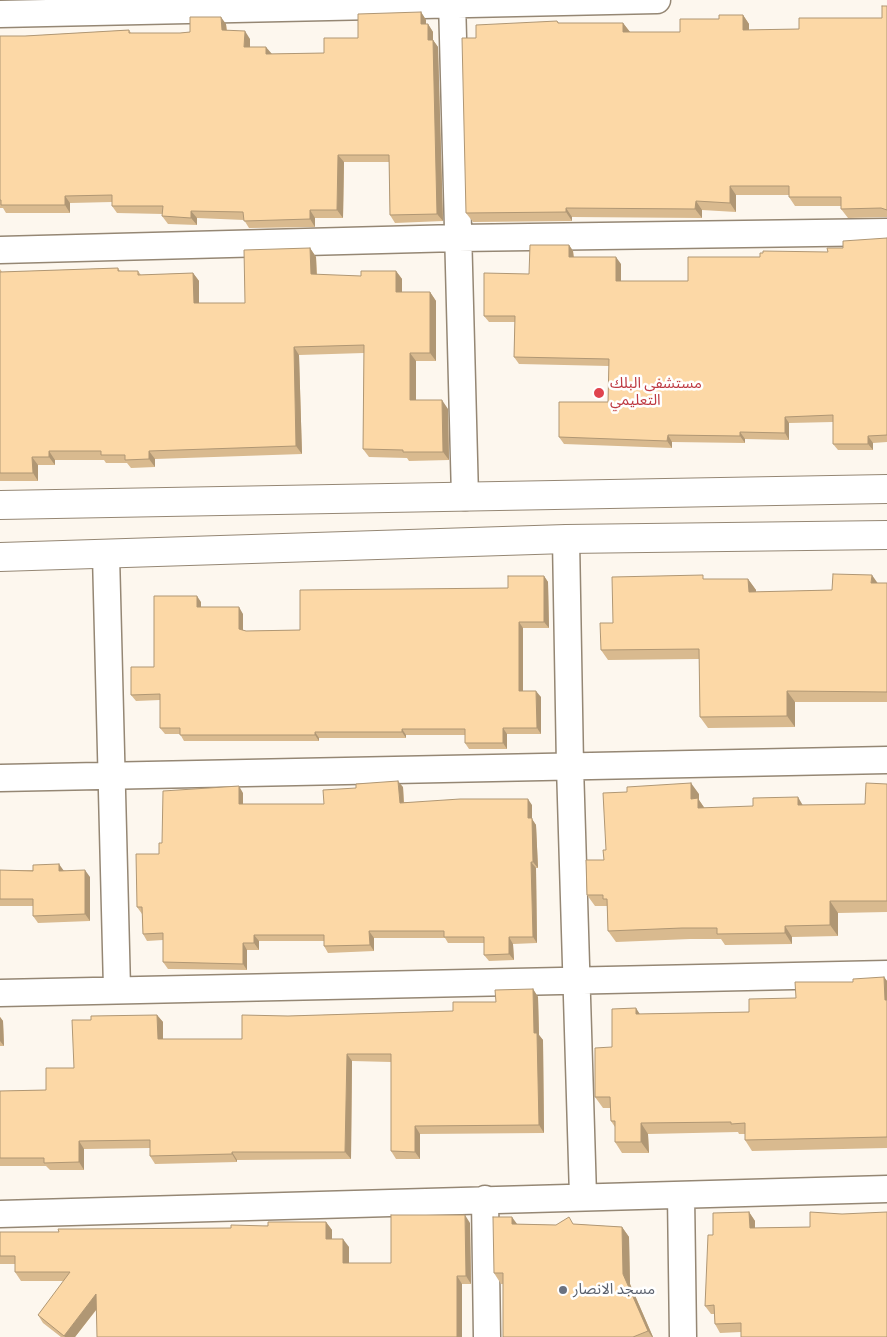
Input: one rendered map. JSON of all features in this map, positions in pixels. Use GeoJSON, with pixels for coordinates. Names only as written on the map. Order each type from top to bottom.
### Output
{"type":"FeatureCollection","features":[{"type":"Feature","properties":{"kind":"street"},"geometry":{"type":"LineString","coordinates":[[0,14],[657,0]]}},
{"type":"Feature","properties":{"kind":"street"},"geometry":{"type":"LineString","coordinates":[[452,3],[465,497]]}},
{"type":"Feature","properties":{"kind":"street"},"geometry":{"type":"LineString","coordinates":[[0,250],[458,238],[887,232]]}},
{"type":"Feature","properties":{"kind":"street"},"geometry":{"type":"LineString","coordinates":[[0,506],[887,489]]}},
{"type":"Feature","properties":{"kind":"street"},"geometry":{"type":"LineString","coordinates":[[0,557],[566,539],[887,535]]}},
{"type":"Feature","properties":{"kind":"street"},"geometry":{"type":"LineString","coordinates":[[566,539],[570,766],[583,1196]]}},
{"type":"Feature","properties":{"kind":"street"},"geometry":{"type":"LineString","coordinates":[[106,555],[118,989]]}},
{"type":"Feature","properties":{"kind":"street"},"geometry":{"type":"LineString","coordinates":[[0,778],[887,760]]}},
{"type":"Feature","properties":{"kind":"street"},"geometry":{"type":"LineString","coordinates":[[0,992],[887,974]]}},
{"type":"Feature","properties":{"kind":"street"},"geometry":{"type":"LineString","coordinates":[[0,1214],[583,1196],[887,1189]]}},
{"type":"Feature","properties":{"kind":"street"},"geometry":{"type":"LineString","coordinates":[[680,1195],[683,1337]]}},
{"type":"Feature","properties":{"kind":"street"},"geometry":{"type":"LineString","coordinates":[[485,1200],[487,1337]]}},
{"type":"Feature","properties":{"kind":"building"},"geometry":{"type":"Polygon","coordinates":[[[882,6],[887,6],[887,210],[881,208],[841,209],[841,197],[789,197],[789,186],[730,186],[730,203],[696,201],[695,209],[566,208],[566,212],[466,213],[462,38],[476,38],[476,25],[557,21],[558,23],[623,23],[623,32],[680,32],[680,19],[719,19],[719,15],[743,15],[743,30],[799,29],[799,18],[882,18],[882,6]]]}},
{"type":"Feature","properties":{"kind":"building"},"geometry":{"type":"Polygon","coordinates":[[[421,12],[421,24],[428,24],[428,40],[433,40],[437,214],[390,215],[389,155],[338,155],[337,210],[310,210],[310,219],[244,221],[243,212],[191,211],[191,218],[162,216],[163,206],[112,206],[112,195],[65,196],[65,205],[1,205],[0,36],[129,30],[129,33],[180,33],[190,32],[190,17],[221,17],[222,30],[245,31],[244,47],[266,47],[266,54],[324,53],[324,38],[358,38],[358,14],[421,12]]]}},
{"type":"Feature","properties":{"kind":"building"},"geometry":{"type":"Polygon","coordinates":[[[887,238],[887,435],[868,436],[868,444],[833,444],[833,415],[785,417],[785,433],[740,432],[740,436],[668,435],[667,441],[559,437],[559,402],[608,402],[609,359],[514,357],[515,316],[484,316],[484,273],[529,274],[530,245],[569,245],[569,257],[616,257],[616,281],[688,281],[688,257],[760,257],[760,253],[763,253],[763,251],[828,252],[827,248],[843,248],[843,241],[887,238]]]}},
{"type":"Feature","properties":{"kind":"building"},"geometry":{"type":"Polygon","coordinates":[[[310,248],[311,274],[361,276],[361,271],[396,271],[396,292],[430,292],[430,353],[410,353],[410,400],[442,400],[443,452],[363,449],[364,345],[294,347],[296,446],[149,451],[149,459],[125,460],[125,455],[101,455],[101,451],[49,451],[49,457],[32,457],[33,473],[0,473],[0,272],[118,268],[118,271],[138,271],[138,275],[193,273],[194,303],[245,303],[244,250],[310,248]]]}},
{"type":"Feature","properties":{"kind":"building"},"geometry":{"type":"Polygon","coordinates":[[[833,574],[872,575],[871,583],[887,583],[887,692],[787,691],[787,716],[700,717],[699,649],[601,650],[600,623],[613,623],[612,577],[703,575],[703,579],[748,579],[749,592],[832,590],[833,574]]]}},
{"type":"Feature","properties":{"kind":"building"},"geometry":{"type":"Polygon","coordinates":[[[508,576],[544,576],[544,622],[519,622],[519,691],[536,691],[537,728],[503,728],[503,743],[465,743],[465,729],[402,729],[402,732],[315,732],[315,735],[180,735],[180,728],[160,728],[160,694],[131,695],[131,667],[154,667],[154,596],[197,596],[197,607],[239,607],[239,629],[246,631],[300,630],[300,590],[508,588],[508,576]]]}},
{"type":"Feature","properties":{"kind":"building"},"geometry":{"type":"Polygon","coordinates":[[[398,781],[400,803],[460,799],[528,799],[528,818],[532,818],[533,937],[509,937],[509,954],[484,955],[484,937],[444,937],[444,931],[369,931],[370,945],[324,946],[324,935],[254,935],[254,943],[243,943],[243,964],[163,962],[163,933],[143,934],[142,907],[137,907],[136,854],[159,854],[159,843],[162,843],[163,791],[239,786],[239,804],[324,804],[323,790],[356,788],[356,784],[398,781]]]}},
{"type":"Feature","properties":{"kind":"building"},"geometry":{"type":"Polygon","coordinates":[[[691,783],[691,799],[698,798],[698,808],[753,806],[753,798],[798,797],[798,805],[865,804],[866,783],[887,784],[887,901],[830,901],[830,925],[785,926],[785,933],[717,934],[717,928],[608,931],[607,899],[603,899],[603,895],[587,895],[586,860],[604,860],[603,850],[606,850],[603,793],[627,792],[627,787],[691,783]]]}},
{"type":"Feature","properties":{"kind":"building"},"geometry":{"type":"Polygon","coordinates":[[[59,864],[59,871],[85,870],[85,914],[33,916],[33,899],[0,899],[0,870],[33,871],[33,865],[59,864]]]}},
{"type":"Feature","properties":{"kind":"building"},"geometry":{"type":"Polygon","coordinates":[[[884,977],[885,1000],[887,1000],[887,1137],[745,1140],[745,1123],[641,1123],[641,1142],[615,1142],[615,1121],[611,1121],[610,1097],[595,1097],[595,1048],[612,1047],[612,1009],[636,1008],[636,1014],[749,1012],[749,999],[796,998],[795,982],[853,982],[853,979],[884,977]]]}},
{"type":"Feature","properties":{"kind":"building"},"geometry":{"type":"Polygon","coordinates":[[[533,989],[534,1033],[537,1033],[539,1125],[415,1126],[415,1152],[391,1151],[391,1054],[347,1054],[345,1152],[232,1152],[232,1154],[150,1156],[150,1140],[79,1141],[79,1162],[44,1163],[44,1158],[0,1158],[0,1091],[46,1090],[46,1068],[74,1068],[72,1020],[91,1020],[91,1016],[157,1015],[158,1039],[242,1039],[242,1015],[288,1016],[453,1011],[453,1002],[496,1002],[495,990],[533,989]]]}},
{"type":"Feature","properties":{"kind":"building"},"geometry":{"type":"Polygon","coordinates":[[[749,1212],[750,1228],[810,1227],[810,1212],[842,1214],[887,1212],[887,1337],[741,1337],[741,1323],[715,1324],[714,1305],[705,1306],[708,1235],[713,1235],[713,1213],[749,1212]]]}},
{"type":"Feature","properties":{"kind":"building"},"geometry":{"type":"Polygon","coordinates":[[[391,1215],[465,1215],[466,1276],[457,1276],[457,1337],[97,1337],[96,1294],[64,1336],[38,1315],[70,1272],[15,1272],[15,1256],[0,1256],[0,1232],[59,1232],[58,1229],[231,1228],[231,1225],[268,1226],[268,1222],[326,1222],[326,1239],[343,1239],[343,1263],[391,1263],[391,1215]]]}},
{"type":"Feature","properties":{"kind":"building"},"geometry":{"type":"Polygon","coordinates":[[[493,1217],[512,1217],[512,1224],[556,1225],[569,1217],[573,1224],[622,1227],[623,1274],[648,1331],[633,1337],[503,1337],[503,1273],[494,1273],[493,1217]]]}},
{"type":"Feature","properties":{"kind":"place","name":"مستشفى البلك التعليمي"},"geometry":{"type":"Point","coordinates":[599,393]}},
{"type":"Feature","properties":{"kind":"place","name":"مسجد الانصار"},"geometry":{"type":"Point","coordinates":[563,1290]}}]}
